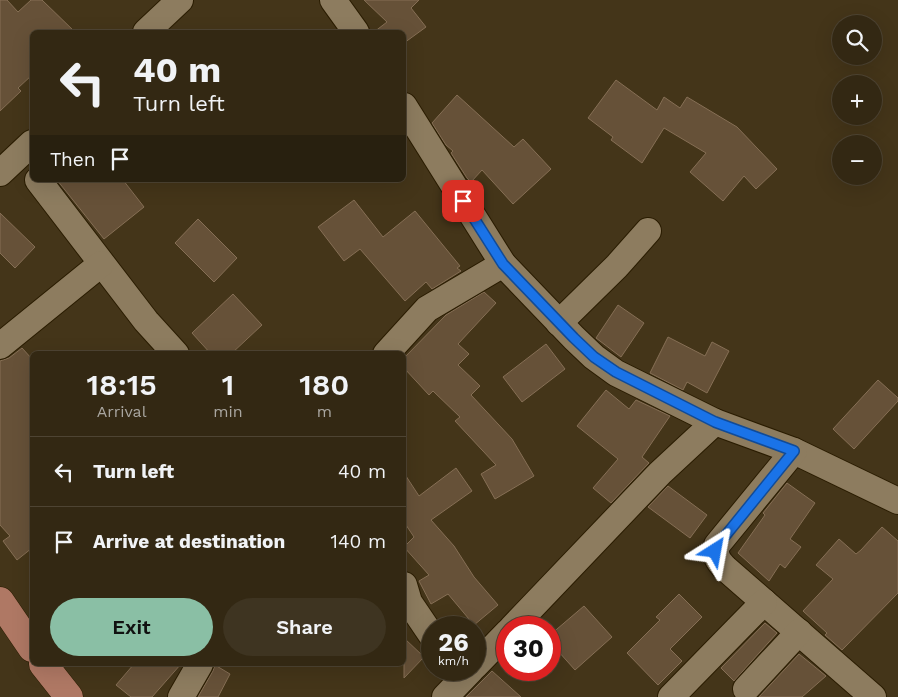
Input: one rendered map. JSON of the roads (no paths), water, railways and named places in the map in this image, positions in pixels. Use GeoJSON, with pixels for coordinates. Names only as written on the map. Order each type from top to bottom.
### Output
{"type":"FeatureCollection","features":[{"type":"Feature","properties":{"kind":"main road"},"geometry":{"type":"LineString","coordinates":[[0,601],[30,643]]}},
{"type":"Feature","properties":{"kind":"main road"},"geometry":{"type":"LineString","coordinates":[[47,666],[69,697]]}},
{"type":"Feature","properties":{"kind":"street"},"geometry":{"type":"LineString","coordinates":[[148,30],[180,0]]}},
{"type":"Feature","properties":{"kind":"street"},"geometry":{"type":"LineString","coordinates":[[333,0],[355,30]]}},
{"type":"Feature","properties":{"kind":"street"},"geometry":{"type":"LineString","coordinates":[[406,109],[503,264],[594,357],[616,372],[715,422],[794,451],[898,501]]}},
{"type":"Feature","properties":{"kind":"street"},"geometry":{"type":"LineString","coordinates":[[0,173],[28,157]]}},
{"type":"Feature","properties":{"kind":"street"},"geometry":{"type":"LineString","coordinates":[[39,182],[100,264],[146,321],[173,351]]}},
{"type":"Feature","properties":{"kind":"street"},"geometry":{"type":"LineString","coordinates":[[559,323],[618,266],[648,231]]}},
{"type":"Feature","properties":{"kind":"street"},"geometry":{"type":"LineString","coordinates":[[0,346],[100,264]]}},
{"type":"Feature","properties":{"kind":"street"},"geometry":{"type":"LineString","coordinates":[[389,351],[427,309],[503,264]]}},
{"type":"Feature","properties":{"kind":"street"},"geometry":{"type":"LineString","coordinates":[[523,616],[660,473],[715,422]]}},
{"type":"Feature","properties":{"kind":"street"},"geometry":{"type":"LineString","coordinates":[[794,451],[717,546],[715,551],[719,562],[873,697]]}},
{"type":"Feature","properties":{"kind":"street"},"geometry":{"type":"LineString","coordinates":[[406,592],[409,602],[421,620]]}},
{"type":"Feature","properties":{"kind":"street"},"geometry":{"type":"LineString","coordinates":[[671,697],[764,602]]}},
{"type":"Feature","properties":{"kind":"street"},"geometry":{"type":"LineString","coordinates":[[746,689],[799,632]]}},
{"type":"Feature","properties":{"kind":"street"},"geometry":{"type":"LineString","coordinates":[[486,654],[496,644]]}},
{"type":"Feature","properties":{"kind":"street"},"geometry":{"type":"LineString","coordinates":[[181,697],[199,666]]}}]}
